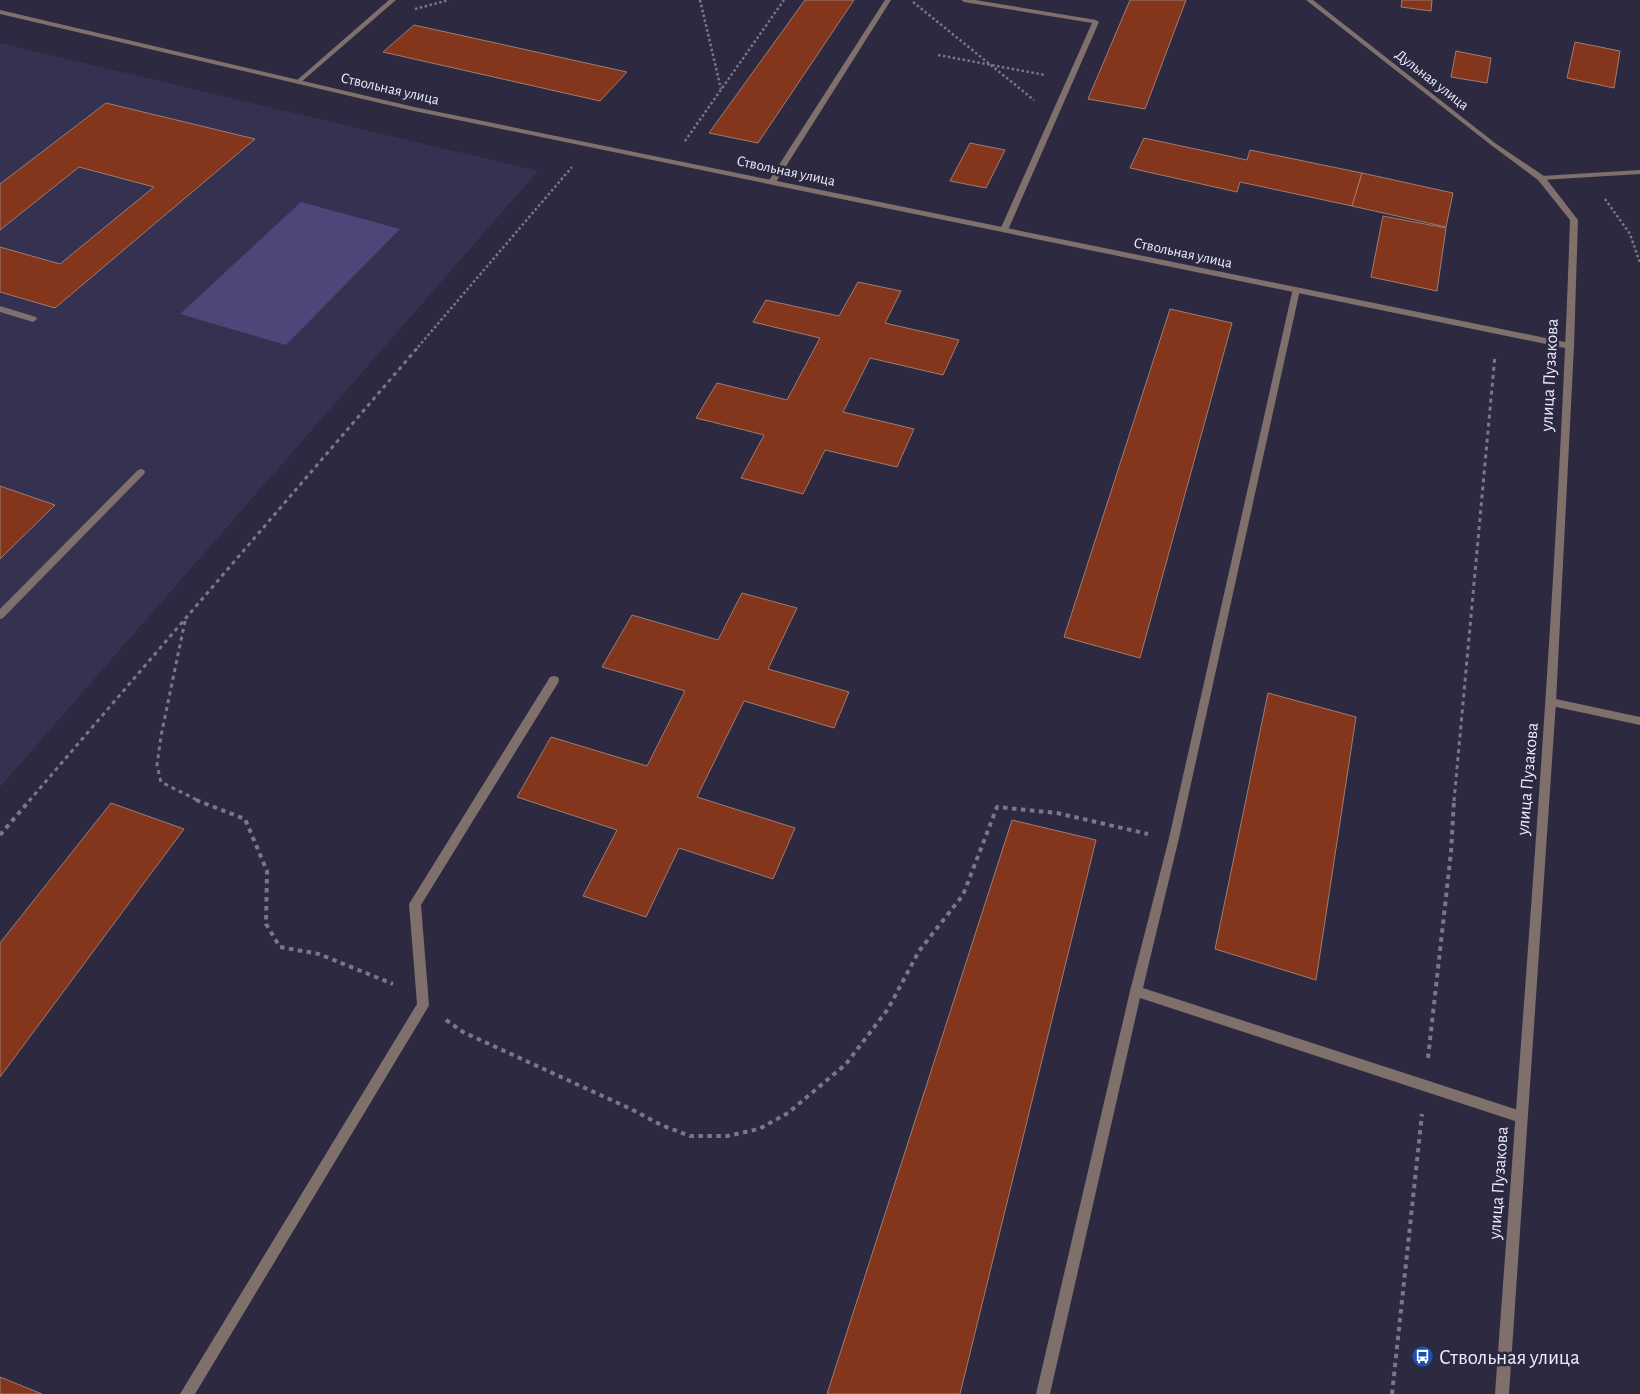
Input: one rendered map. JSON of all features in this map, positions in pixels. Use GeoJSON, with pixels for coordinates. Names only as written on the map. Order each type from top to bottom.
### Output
{"type":"FeatureCollection","features":[{"type":"Feature","properties":{"kind":"street"},"geometry":{"type":"LineString","coordinates":[[298,82],[393,0]]}},
{"type":"Feature","properties":{"kind":"street"},"geometry":{"type":"LineString","coordinates":[[772,182],[888,0]]}},
{"type":"Feature","properties":{"kind":"street"},"geometry":{"type":"LineString","coordinates":[[964,0],[1096,22],[1004,230]]}},
{"type":"Feature","properties":{"kind":"street","name":"Дульная улица"},"geometry":{"type":"LineString","coordinates":[[1309,0],[1494,144],[1541,178]]}},
{"type":"Feature","properties":{"kind":"street","name":"Ствольная улица"},"geometry":{"type":"LineString","coordinates":[[0,12],[414,109],[1570,346]]}},
{"type":"Feature","properties":{"kind":"street"},"geometry":{"type":"LineString","coordinates":[[1541,178],[1640,172]]}},
{"type":"Feature","properties":{"kind":"street","name":"улица Пузакова"},"geometry":{"type":"LineString","coordinates":[[1502,1394],[1551,702],[1570,346],[1574,220],[1541,178]]}},
{"type":"Feature","properties":{"kind":"street"},"geometry":{"type":"LineString","coordinates":[[1044,1394],[1136,991],[1174,838],[1296,290]]}},
{"type":"Feature","properties":{"kind":"street"},"geometry":{"type":"LineString","coordinates":[[0,309],[33,319]]}},
{"type":"Feature","properties":{"kind":"street"},"geometry":{"type":"LineString","coordinates":[[0,615],[141,472]]}},
{"type":"Feature","properties":{"kind":"street"},"geometry":{"type":"LineString","coordinates":[[187,1394],[423,1005],[415,904],[554,680]]}},
{"type":"Feature","properties":{"kind":"street"},"geometry":{"type":"LineString","coordinates":[[1551,702],[1640,721]]}},
{"type":"Feature","properties":{"kind":"street"},"geometry":{"type":"LineString","coordinates":[[1136,991],[1521,1117]]}},
{"type":"Feature","properties":{"kind":"path"},"geometry":{"type":"LineString","coordinates":[[700,0],[721,90]]}},
{"type":"Feature","properties":{"kind":"path"},"geometry":{"type":"LineString","coordinates":[[671,162],[784,0]]}},
{"type":"Feature","properties":{"kind":"path"},"geometry":{"type":"LineString","coordinates":[[910,0],[1054,116]]}},
{"type":"Feature","properties":{"kind":"path"},"geometry":{"type":"LineString","coordinates":[[938,55],[1070,80]]}},
{"type":"Feature","properties":{"kind":"path"},"geometry":{"type":"LineString","coordinates":[[0,835],[591,145]]}},
{"type":"Feature","properties":{"kind":"path"},"geometry":{"type":"LineString","coordinates":[[1588,175],[1630,234],[1640,264]]}},
{"type":"Feature","properties":{"kind":"path"},"geometry":{"type":"LineString","coordinates":[[1392,1394],[1451,852],[1453,809],[1495,352],[1493,330]]}},
{"type":"Feature","properties":{"kind":"path"},"geometry":{"type":"LineString","coordinates":[[185,621],[161,736],[157,765],[161,782],[174,791],[245,819],[267,872],[266,924],[280,947],[319,954],[390,982],[463,1032],[632,1109],[661,1125],[690,1136],[727,1136],[759,1129],[788,1114],[846,1064],[888,1009],[919,951],[963,895],[997,807],[1057,813],[1174,838]]}},
{"type":"Feature","properties":{"kind":"shaded area"},"geometry":{"type":"Polygon","coordinates":[[[0,43],[538,171],[0,787],[0,43]]]}},
{"type":"Feature","properties":{"kind":"shaded area"},"geometry":{"type":"Polygon","coordinates":[[[301,202],[400,229],[286,345],[180,314],[301,202]]]}},
{"type":"Feature","properties":{"kind":"building"},"geometry":{"type":"Polygon","coordinates":[[[805,0],[854,0],[758,143],[709,133],[805,0]]]}},
{"type":"Feature","properties":{"kind":"building"},"geometry":{"type":"Polygon","coordinates":[[[1130,0],[1186,0],[1145,109],[1088,99],[1130,0]]]}},
{"type":"Feature","properties":{"kind":"building"},"geometry":{"type":"Polygon","coordinates":[[[1402,0],[1432,0],[1431,11],[1401,7],[1402,0]]]}},
{"type":"Feature","properties":{"kind":"building"},"geometry":{"type":"Polygon","coordinates":[[[414,25],[627,72],[600,101],[383,52],[414,25]]]}},
{"type":"Feature","properties":{"kind":"building"},"geometry":{"type":"Polygon","coordinates":[[[1575,42],[1620,51],[1614,88],[1567,78],[1575,42]]]}},
{"type":"Feature","properties":{"kind":"building"},"geometry":{"type":"Polygon","coordinates":[[[1456,51],[1491,58],[1487,83],[1451,77],[1456,51]]]}},
{"type":"Feature","properties":{"kind":"building"},"geometry":{"type":"Polygon","coordinates":[[[106,103],[255,139],[55,308],[0,292],[0,247],[60,264],[154,187],[79,167],[0,230],[0,184],[106,103]]]}},
{"type":"Feature","properties":{"kind":"building"},"geometry":{"type":"Polygon","coordinates":[[[1144,138],[1247,160],[1250,150],[1362,173],[1352,206],[1240,182],[1237,192],[1130,168],[1144,138]]]}},
{"type":"Feature","properties":{"kind":"building"},"geometry":{"type":"Polygon","coordinates":[[[970,143],[1005,150],[986,188],[950,181],[970,143]]]}},
{"type":"Feature","properties":{"kind":"building"},"geometry":{"type":"Polygon","coordinates":[[[1362,173],[1453,193],[1446,227],[1352,206],[1362,173]]]}},
{"type":"Feature","properties":{"kind":"building"},"geometry":{"type":"Polygon","coordinates":[[[1383,216],[1446,228],[1437,291],[1371,277],[1383,216]]]}},
{"type":"Feature","properties":{"kind":"building"},"geometry":{"type":"Polygon","coordinates":[[[858,282],[901,291],[885,323],[959,340],[943,375],[870,358],[843,412],[914,429],[897,467],[825,450],[803,494],[741,478],[764,435],[696,418],[717,383],[787,400],[820,338],[753,322],[766,300],[839,316],[858,282]]]}},
{"type":"Feature","properties":{"kind":"building"},"geometry":{"type":"Polygon","coordinates":[[[1170,309],[1232,323],[1140,658],[1064,637],[1170,309]]]}},
{"type":"Feature","properties":{"kind":"building"},"geometry":{"type":"Polygon","coordinates":[[[0,486],[55,505],[0,559],[0,486]]]}},
{"type":"Feature","properties":{"kind":"building"},"geometry":{"type":"Polygon","coordinates":[[[742,593],[797,608],[768,669],[849,692],[834,728],[744,701],[697,797],[795,828],[773,879],[679,848],[646,917],[583,896],[617,830],[517,797],[551,737],[647,766],[685,691],[602,667],[632,615],[718,640],[742,593]]]}},
{"type":"Feature","properties":{"kind":"building"},"geometry":{"type":"Polygon","coordinates":[[[1268,693],[1356,717],[1316,980],[1215,949],[1268,693]]]}},
{"type":"Feature","properties":{"kind":"building"},"geometry":{"type":"Polygon","coordinates":[[[111,803],[184,829],[0,1077],[0,943],[111,803]]]}},
{"type":"Feature","properties":{"kind":"building"},"geometry":{"type":"Polygon","coordinates":[[[1012,820],[1096,840],[960,1394],[827,1394],[1012,820]]]}},
{"type":"Feature","properties":{"kind":"building"},"geometry":{"type":"Polygon","coordinates":[[[0,1377],[42,1394],[0,1394],[0,1377]]]}},
{"type":"Feature","properties":{"kind":"place","name":"Ствольная улица"},"geometry":{"type":"Point","coordinates":[1423,1357]}}]}
